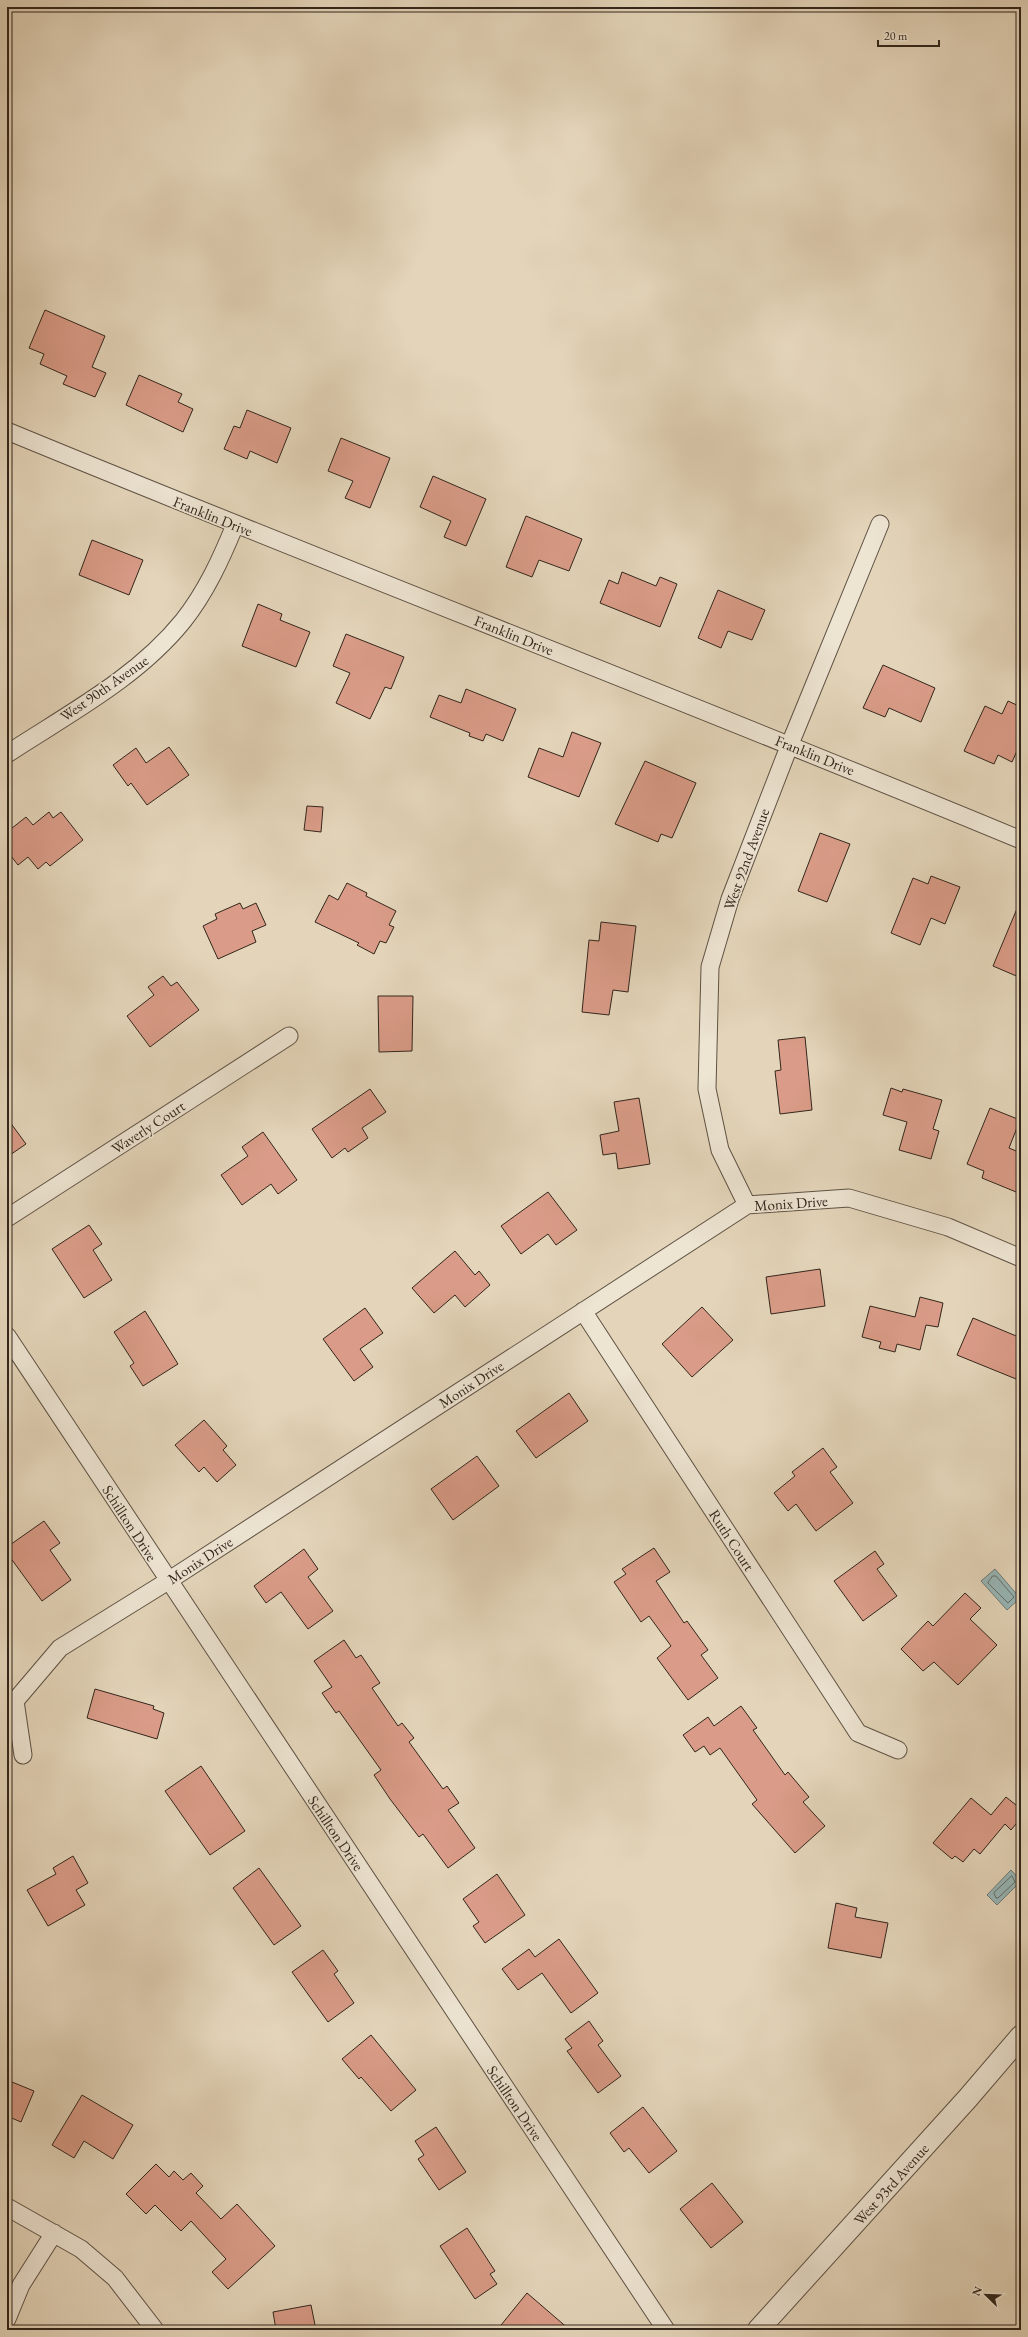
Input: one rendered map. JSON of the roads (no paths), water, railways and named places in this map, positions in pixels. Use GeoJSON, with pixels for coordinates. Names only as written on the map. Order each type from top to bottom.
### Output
{"type":"FeatureCollection","features":[{"type":"Feature","properties":{"kind":"street","name":"Franklin Drive"},"geometry":{"type":"LineString","coordinates":[[7,431],[235,525],[790,744],[1021,840]]}},
{"type":"Feature","properties":{"kind":"street","name":"West 92nd Avenue"},"geometry":{"type":"LineString","coordinates":[[747,1205],[720,1150],[707,1089],[710,967],[730,899],[790,744],[880,524]]}},
{"type":"Feature","properties":{"kind":"street","name":"West 90th Avenue"},"geometry":{"type":"LineString","coordinates":[[7,754],[117,682],[158,647],[183,621],[210,580],[235,525]]}},
{"type":"Feature","properties":{"kind":"street","name":"Waverly Court"},"geometry":{"type":"LineString","coordinates":[[7,1218],[289,1036]]}},
{"type":"Feature","properties":{"kind":"street","name":"Monix Drive"},"geometry":{"type":"LineString","coordinates":[[23,1755],[15,1701],[60,1648],[168,1581],[747,1205],[849,1198],[948,1227],[1021,1258]]}},
{"type":"Feature","properties":{"kind":"street","name":"Ruth Court"},"geometry":{"type":"LineString","coordinates":[[583,1311],[858,1733],[898,1750]]}},
{"type":"Feature","properties":{"kind":"street","name":"Schillton Drive"},"geometry":{"type":"LineString","coordinates":[[7,1336],[666,2330]]}},
{"type":"Feature","properties":{"kind":"street","name":"West 93rd Avenue"},"geometry":{"type":"LineString","coordinates":[[758,2330],[968,2098],[1021,2036]]}},
{"type":"Feature","properties":{"kind":"street"},"geometry":{"type":"LineString","coordinates":[[7,2207],[81,2249],[115,2278],[155,2330]]}},
{"type":"Feature","properties":{"kind":"street"},"geometry":{"type":"LineString","coordinates":[[7,2319],[21,2285],[54,2233]]}},
{"type":"Feature","properties":{"kind":"water"},"geometry":{"type":"Polygon","coordinates":[[[995,1569],[1020,1598],[1007,1610],[981,1581],[995,1569]]]}},
{"type":"Feature","properties":{"kind":"water"},"geometry":{"type":"Polygon","coordinates":[[[1011,1870],[1021,1881],[997,1905],[987,1895],[1011,1870]]]}}]}
